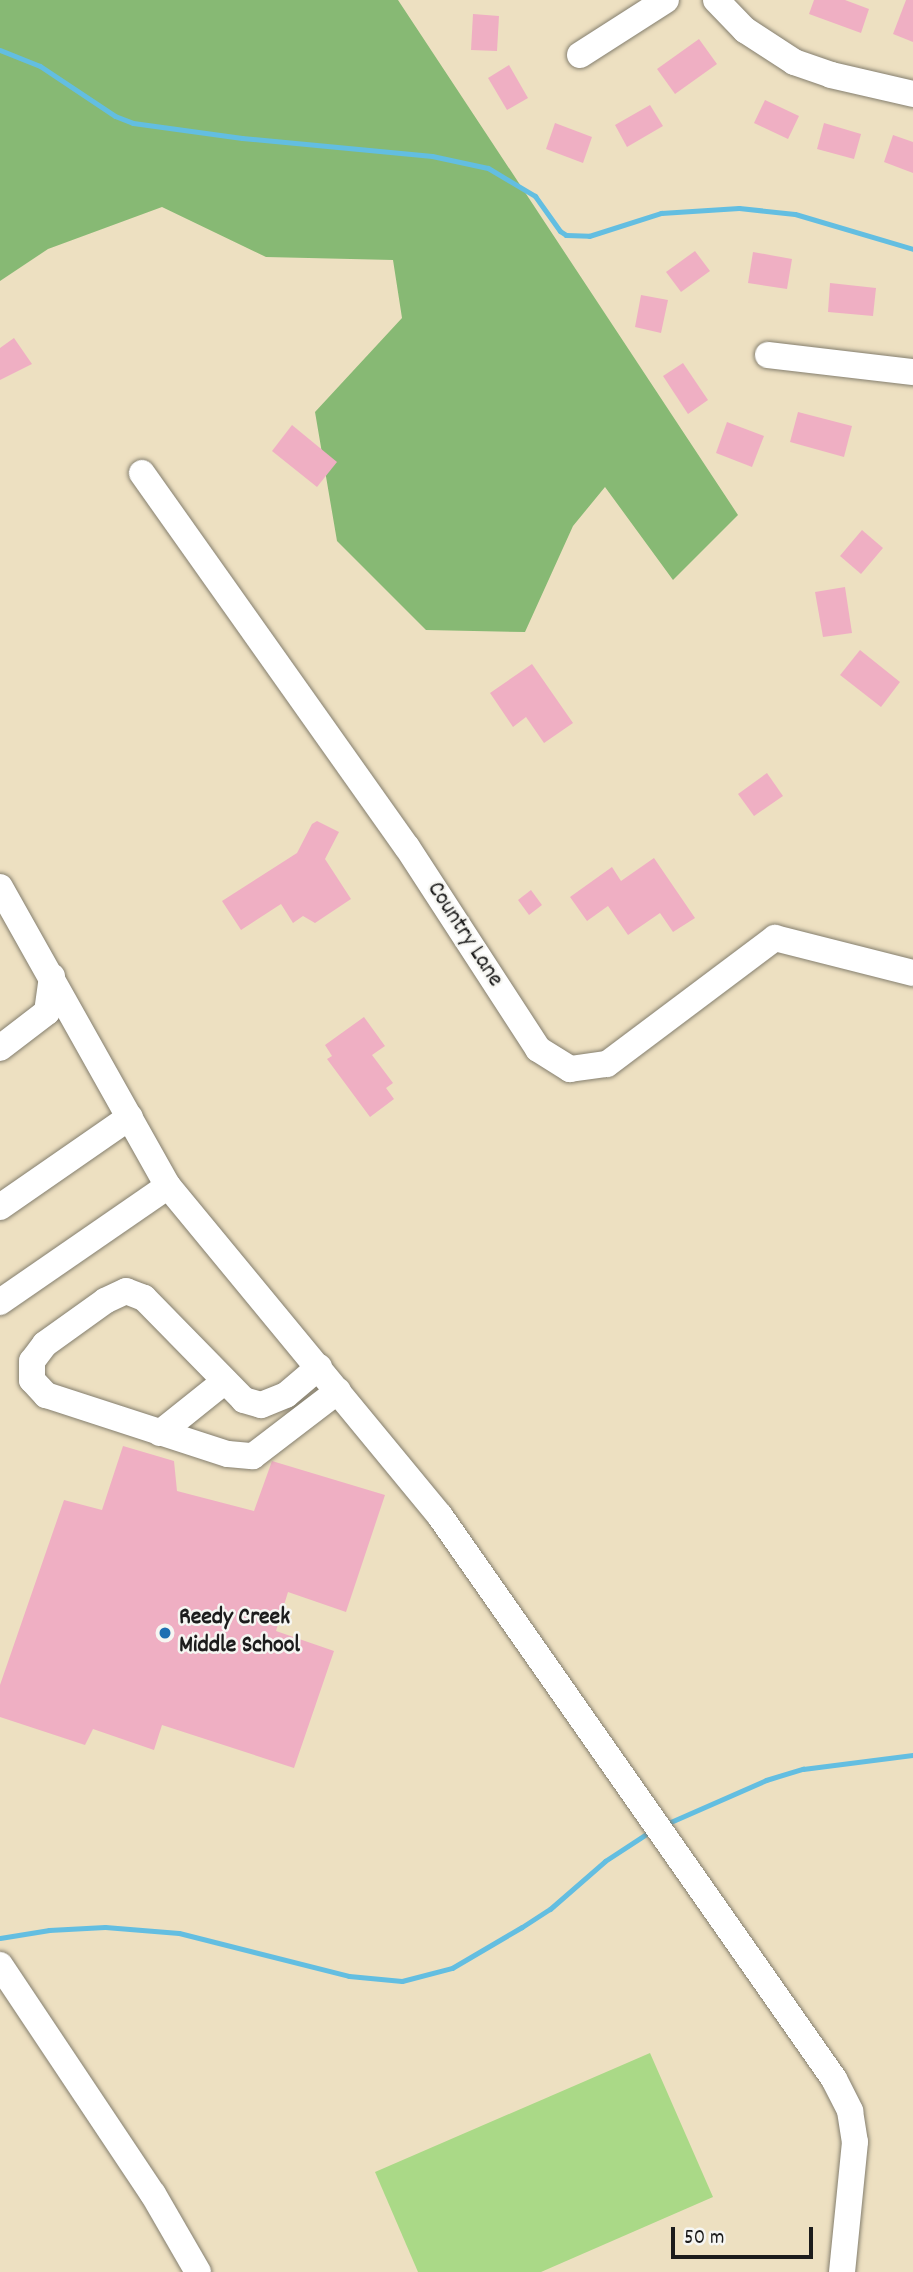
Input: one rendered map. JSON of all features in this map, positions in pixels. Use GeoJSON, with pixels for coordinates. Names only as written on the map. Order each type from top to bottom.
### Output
{"type":"FeatureCollection","features":[{"type":"Feature","properties":{"kind":"street"},"geometry":{"type":"LineString","coordinates":[[580,55],[666,0]]}},
{"type":"Feature","properties":{"kind":"street"},"geometry":{"type":"LineString","coordinates":[[716,0],[745,30],[794,62],[831,75],[913,94]]}},
{"type":"Feature","properties":{"kind":"street"},"geometry":{"type":"LineString","coordinates":[[768,355],[913,372]]}},
{"type":"Feature","properties":{"kind":"street","name":"Country Lane"},"geometry":{"type":"LineString","coordinates":[[142,473],[407,847],[538,1049],[570,1069],[607,1064],[775,938],[913,973]]}},
{"type":"Feature","properties":{"kind":"street"},"geometry":{"type":"LineString","coordinates":[[0,887],[169,1186],[440,1516],[845,2099],[854,2125],[855,2142],[842,2272]]}},
{"type":"Feature","properties":{"kind":"street"},"geometry":{"type":"LineString","coordinates":[[0,1048],[47,1012],[52,976]]}},
{"type":"Feature","properties":{"kind":"street"},"geometry":{"type":"LineString","coordinates":[[0,1207],[130,1117]]}},
{"type":"Feature","properties":{"kind":"street"},"geometry":{"type":"LineString","coordinates":[[0,1302],[169,1186]]}},
{"type":"Feature","properties":{"kind":"street"},"geometry":{"type":"LineString","coordinates":[[319,1367],[286,1395],[261,1405],[244,1400],[144,1298],[126,1291],[105,1301],[45,1344],[32,1362],[32,1380],[46,1395],[228,1454],[253,1456],[338,1391]]}},
{"type":"Feature","properties":{"kind":"street"},"geometry":{"type":"LineString","coordinates":[[160,1433],[225,1381]]}},
{"type":"Feature","properties":{"kind":"street"},"geometry":{"type":"LineString","coordinates":[[0,1965],[153,2194],[198,2272]]}},
{"type":"Feature","properties":{"kind":"green space"},"geometry":{"type":"Polygon","coordinates":[[[0,0],[398,0],[738,515],[673,580],[605,487],[573,526],[525,632],[426,630],[337,541],[315,412],[402,318],[393,260],[266,257],[162,207],[48,249],[0,281],[0,0]]]}},
{"type":"Feature","properties":{"kind":"green space"},"geometry":{"type":"Polygon","coordinates":[[[650,2053],[713,2197],[541,2272],[418,2272],[375,2172],[650,2053]]]}},
{"type":"Feature","properties":{"kind":"building"},"geometry":{"type":"Polygon","coordinates":[[[814,0],[845,0],[869,9],[861,33],[809,14],[814,0]]]}},
{"type":"Feature","properties":{"kind":"building"},"geometry":{"type":"Polygon","coordinates":[[[906,0],[913,0],[913,42],[893,34],[906,0]]]}},
{"type":"Feature","properties":{"kind":"building"},"geometry":{"type":"Polygon","coordinates":[[[473,14],[499,16],[497,51],[471,50],[473,14]]]}},
{"type":"Feature","properties":{"kind":"building"},"geometry":{"type":"Polygon","coordinates":[[[699,39],[717,64],[675,94],[657,69],[699,39]]]}},
{"type":"Feature","properties":{"kind":"building"},"geometry":{"type":"Polygon","coordinates":[[[509,65],[528,98],[507,110],[488,78],[509,65]]]}},
{"type":"Feature","properties":{"kind":"building"},"geometry":{"type":"Polygon","coordinates":[[[765,100],[799,116],[788,139],[754,123],[765,100]]]}},
{"type":"Feature","properties":{"kind":"building"},"geometry":{"type":"Polygon","coordinates":[[[650,105],[663,126],[627,147],[615,125],[650,105]]]}},
{"type":"Feature","properties":{"kind":"building"},"geometry":{"type":"Polygon","coordinates":[[[555,123],[592,137],[583,163],[546,149],[555,123]]]}},
{"type":"Feature","properties":{"kind":"building"},"geometry":{"type":"Polygon","coordinates":[[[824,123],[861,134],[854,159],[817,149],[824,123]]]}},
{"type":"Feature","properties":{"kind":"building"},"geometry":{"type":"Polygon","coordinates":[[[893,135],[913,142],[913,173],[884,162],[893,135]]]}},
{"type":"Feature","properties":{"kind":"building"},"geometry":{"type":"Polygon","coordinates":[[[695,251],[710,271],[681,292],[666,272],[695,251]]]}},
{"type":"Feature","properties":{"kind":"building"},"geometry":{"type":"Polygon","coordinates":[[[753,252],[792,259],[787,289],[748,283],[753,252]]]}},
{"type":"Feature","properties":{"kind":"building"},"geometry":{"type":"Polygon","coordinates":[[[830,283],[876,288],[873,316],[828,312],[830,283]]]}},
{"type":"Feature","properties":{"kind":"building"},"geometry":{"type":"Polygon","coordinates":[[[641,295],[668,300],[661,333],[635,327],[641,295]]]}},
{"type":"Feature","properties":{"kind":"building"},"geometry":{"type":"Polygon","coordinates":[[[14,338],[32,364],[0,380],[0,348],[14,338]]]}},
{"type":"Feature","properties":{"kind":"building"},"geometry":{"type":"Polygon","coordinates":[[[683,363],[708,400],[688,414],[663,376],[683,363]]]}},
{"type":"Feature","properties":{"kind":"building"},"geometry":{"type":"Polygon","coordinates":[[[798,412],[852,426],[844,457],[790,442],[798,412]]]}},
{"type":"Feature","properties":{"kind":"building"},"geometry":{"type":"Polygon","coordinates":[[[727,422],[764,436],[752,467],[716,453],[727,422]]]}},
{"type":"Feature","properties":{"kind":"building"},"geometry":{"type":"Polygon","coordinates":[[[292,425],[337,462],[317,487],[272,451],[292,425]]]}},
{"type":"Feature","properties":{"kind":"building"},"geometry":{"type":"Polygon","coordinates":[[[862,530],[883,548],[861,574],[840,556],[862,530]]]}},
{"type":"Feature","properties":{"kind":"building"},"geometry":{"type":"Polygon","coordinates":[[[845,587],[852,633],[823,637],[815,592],[845,587]]]}},
{"type":"Feature","properties":{"kind":"building"},"geometry":{"type":"Polygon","coordinates":[[[860,650],[900,682],[881,707],[840,675],[860,650]]]}},
{"type":"Feature","properties":{"kind":"building"},"geometry":{"type":"Polygon","coordinates":[[[532,664],[573,723],[544,743],[526,717],[513,727],[490,693],[532,664]]]}},
{"type":"Feature","properties":{"kind":"building"},"geometry":{"type":"Polygon","coordinates":[[[767,773],[783,796],[754,816],[738,794],[767,773]]]}},
{"type":"Feature","properties":{"kind":"building"},"geometry":{"type":"Polygon","coordinates":[[[317,821],[339,832],[325,859],[351,899],[315,923],[303,916],[293,923],[281,904],[241,930],[222,901],[297,853],[312,824],[317,821]]]}},
{"type":"Feature","properties":{"kind":"building"},"geometry":{"type":"Polygon","coordinates":[[[654,858],[695,918],[673,932],[660,913],[628,935],[608,906],[587,921],[570,897],[612,867],[621,881],[654,858]]]}},
{"type":"Feature","properties":{"kind":"building"},"geometry":{"type":"Polygon","coordinates":[[[531,890],[542,905],[529,915],[518,900],[531,890]]]}},
{"type":"Feature","properties":{"kind":"building"},"geometry":{"type":"Polygon","coordinates":[[[364,1017],[385,1046],[372,1055],[393,1083],[386,1088],[394,1099],[370,1117],[327,1059],[332,1056],[325,1045],[364,1017]]]}},
{"type":"Feature","properties":{"kind":"building"},"geometry":{"type":"Polygon","coordinates":[[[123,1446],[174,1461],[177,1491],[254,1511],[272,1461],[385,1495],[346,1612],[288,1592],[276,1631],[334,1651],[294,1768],[162,1725],[154,1750],[93,1729],[85,1745],[0,1717],[0,1685],[64,1500],[102,1510],[123,1446]]]}},
{"type":"Feature","properties":{"kind":"waterway"},"geometry":{"type":"LineString","coordinates":[[0,50],[40,66],[115,116],[133,123],[242,138],[432,156],[488,168],[535,196],[560,231],[566,235],[589,236],[661,213],[739,208],[795,214],[913,249]]}},
{"type":"Feature","properties":{"kind":"waterway"},"geometry":{"type":"LineString","coordinates":[[666,1824],[766,1780],[803,1769],[913,1755]]}},
{"type":"Feature","properties":{"kind":"waterway"},"geometry":{"type":"LineString","coordinates":[[0,1938],[49,1930],[105,1927],[179,1933],[349,1976],[402,1981],[452,1968],[522,1927],[550,1909],[605,1861],[651,1831]]}},
{"type":"Feature","properties":{"kind":"place","name":"Reedy Creek Middle School"},"geometry":{"type":"Point","coordinates":[165,1633]}}]}
